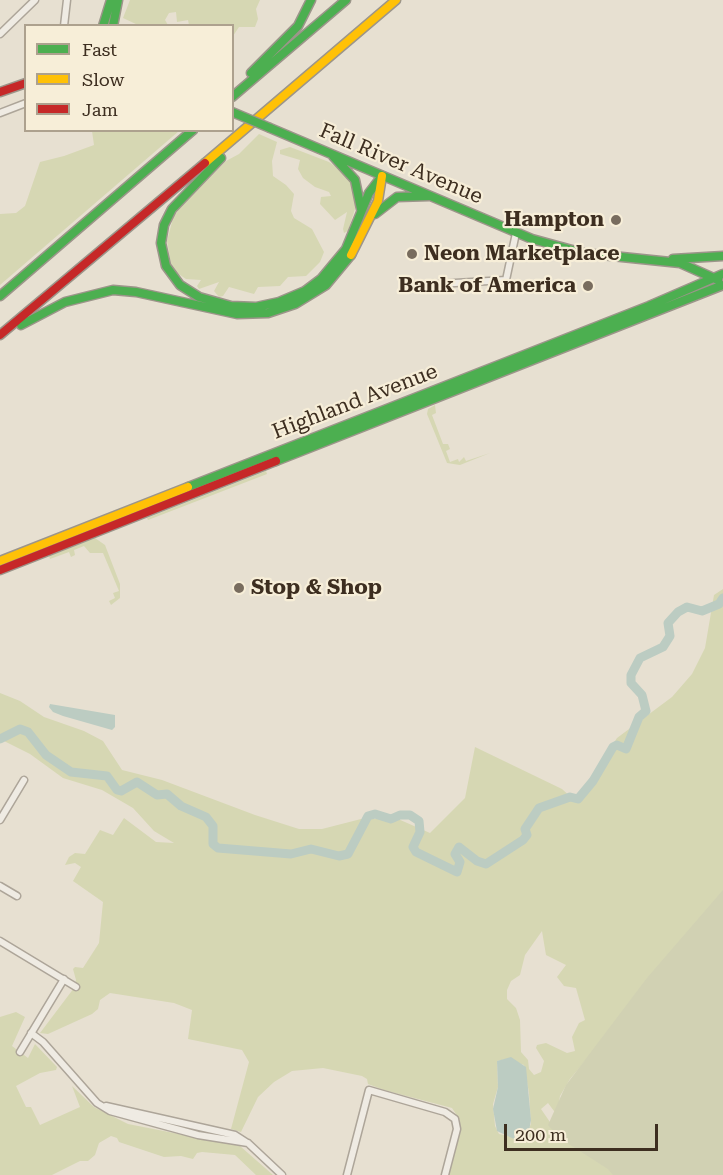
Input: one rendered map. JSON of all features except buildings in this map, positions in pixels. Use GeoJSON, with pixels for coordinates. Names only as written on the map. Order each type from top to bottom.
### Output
{"type":"FeatureCollection","features":[{"type":"Feature","properties":{"kind":"main road"},"geometry":{"type":"LineString","coordinates":[[109,24],[108,10],[111,0]]}},
{"type":"Feature","properties":{"kind":"main road"},"geometry":{"type":"LineString","coordinates":[[109,24],[118,0]]}},
{"type":"Feature","properties":{"kind":"main road"},"geometry":{"type":"LineString","coordinates":[[234,90],[298,26],[310,0]]}},
{"type":"Feature","properties":{"kind":"main road"},"geometry":{"type":"LineString","coordinates":[[234,95],[346,0]]}},
{"type":"Feature","properties":{"kind":"main road"},"geometry":{"type":"LineString","coordinates":[[0,336],[396,0]]}},
{"type":"Feature","properties":{"kind":"main road"},"geometry":{"type":"LineString","coordinates":[[0,92],[24,84]]}},
{"type":"Feature","properties":{"kind":"main road"},"geometry":{"type":"LineString","coordinates":[[282,98],[172,209],[164,225],[162,243],[164,261],[172,276],[194,295],[224,305],[256,307],[286,300],[310,288],[335,265],[349,243],[371,190],[382,176]]}},
{"type":"Feature","properties":{"kind":"main road","name":"Fall River Avenue"},"geometry":{"type":"LineString","coordinates":[[234,113],[516,233],[583,253],[663,260],[689,265],[721,280]]}},
{"type":"Feature","properties":{"kind":"main road"},"geometry":{"type":"LineString","coordinates":[[0,296],[191,132]]}},
{"type":"Feature","properties":{"kind":"main road"},"geometry":{"type":"LineString","coordinates":[[333,156],[355,180],[360,196],[361,212]]}},
{"type":"Feature","properties":{"kind":"main road"},"geometry":{"type":"LineString","coordinates":[[0,336],[61,304],[108,291],[136,292],[230,314],[255,314],[281,309],[308,298],[326,285],[345,264],[378,201],[382,176]]}},
{"type":"Feature","properties":{"kind":"main road"},"geometry":{"type":"LineString","coordinates":[[362,234],[376,213],[390,200],[405,195],[429,196]]}},
{"type":"Feature","properties":{"kind":"main road","name":"Fall River Avenue"},"geometry":{"type":"LineString","coordinates":[[663,260],[723,256]]}},
{"type":"Feature","properties":{"kind":"main road"},"geometry":{"type":"LineString","coordinates":[[687,289],[694,273],[689,265]]}},
{"type":"Feature","properties":{"kind":"main road","name":"Highland Avenue"},"geometry":{"type":"LineString","coordinates":[[0,561],[687,289],[721,280]]}},
{"type":"Feature","properties":{"kind":"main road","name":"Highland Avenue"},"geometry":{"type":"LineString","coordinates":[[0,570],[721,280]]}},
{"type":"Feature","properties":{"kind":"street"},"geometry":{"type":"LineString","coordinates":[[64,24],[67,0]]}},
{"type":"Feature","properties":{"kind":"street"},"geometry":{"type":"LineString","coordinates":[[0,34],[32,1]]}},
{"type":"Feature","properties":{"kind":"street"},"geometry":{"type":"LineString","coordinates":[[0,113],[24,105]]}},
{"type":"Feature","properties":{"kind":"street"},"geometry":{"type":"LineString","coordinates":[[438,284],[506,280],[516,233]]}},
{"type":"Feature","properties":{"kind":"street"},"geometry":{"type":"LineString","coordinates":[[0,820],[24,780]]}},
{"type":"Feature","properties":{"kind":"street"},"geometry":{"type":"LineString","coordinates":[[0,886],[17,896]]}},
{"type":"Feature","properties":{"kind":"street"},"geometry":{"type":"LineString","coordinates":[[0,941],[76,987]]}},
{"type":"Feature","properties":{"kind":"street"},"geometry":{"type":"LineString","coordinates":[[20,1052],[64,979]]}},
{"type":"Feature","properties":{"kind":"street"},"geometry":{"type":"LineString","coordinates":[[31,1034],[43,1042],[99,1105],[118,1114],[198,1135],[248,1143],[282,1175]]}},
{"type":"Feature","properties":{"kind":"street"},"geometry":{"type":"LineString","coordinates":[[347,1175],[369,1090],[445,1112],[455,1119],[457,1129],[445,1175]]}},
{"type":"Feature","properties":{"kind":"green space"},"geometry":{"type":"Polygon","coordinates":[[[130,0],[260,0],[256,9],[258,19],[255,27],[239,27],[234,34],[234,24],[189,24],[188,20],[177,22],[176,12],[169,13],[165,20],[167,24],[136,24],[123,18],[130,0]]]}},
{"type":"Feature","properties":{"kind":"green space"},"geometry":{"type":"Polygon","coordinates":[[[92,132],[178,132],[0,285],[0,214],[16,213],[25,206],[40,162],[94,145],[92,132]]]}},
{"type":"Feature","properties":{"kind":"green space"},"geometry":{"type":"Polygon","coordinates":[[[259,134],[277,142],[272,161],[273,176],[294,194],[291,211],[294,218],[312,229],[324,252],[320,262],[306,276],[288,277],[280,286],[258,287],[254,294],[229,287],[223,296],[219,297],[214,291],[219,282],[199,289],[197,286],[201,280],[186,279],[177,273],[171,264],[167,241],[173,218],[179,209],[226,161],[239,154],[259,134]]]}},
{"type":"Feature","properties":{"kind":"green space"},"geometry":{"type":"Polygon","coordinates":[[[290,147],[329,162],[345,173],[355,190],[355,209],[348,231],[344,233],[343,229],[347,212],[335,220],[320,204],[321,197],[331,196],[329,192],[315,187],[303,178],[298,169],[300,160],[280,154],[280,150],[290,147]]]}},
{"type":"Feature","properties":{"kind":"green space"},"geometry":{"type":"Polygon","coordinates":[[[435,405],[436,413],[432,415],[443,444],[448,444],[450,449],[446,451],[450,462],[458,459],[459,462],[464,457],[466,461],[490,453],[460,465],[447,463],[427,414],[428,409],[435,405]]]}},
{"type":"Feature","properties":{"kind":"green space"},"geometry":{"type":"Polygon","coordinates":[[[266,471],[267,474],[148,520],[147,518],[266,471]]]}},
{"type":"Feature","properties":{"kind":"green space"},"geometry":{"type":"Polygon","coordinates":[[[95,538],[105,545],[120,584],[120,598],[111,605],[109,601],[115,598],[113,593],[119,591],[103,553],[90,553],[84,546],[74,550],[75,555],[71,557],[69,552],[50,559],[49,556],[95,538]]]}},
{"type":"Feature","properties":{"kind":"green space"},"geometry":{"type":"Polygon","coordinates":[[[723,589],[723,912],[695,930],[570,1079],[560,1096],[557,1115],[548,1103],[541,1109],[552,1125],[631,1175],[447,1175],[460,1120],[452,1108],[384,1090],[368,1084],[367,1079],[362,1076],[323,1068],[292,1071],[274,1082],[258,1097],[241,1132],[231,1129],[249,1062],[242,1050],[188,1039],[192,1010],[174,1003],[110,993],[100,1000],[98,1009],[92,1014],[48,1034],[40,1033],[74,988],[76,980],[73,969],[83,968],[99,943],[103,902],[73,881],[81,867],[75,863],[65,865],[69,857],[75,853],[85,854],[100,830],[113,835],[124,818],[156,842],[174,843],[154,831],[133,808],[102,790],[63,778],[30,754],[0,739],[0,693],[20,701],[44,717],[84,731],[103,741],[122,770],[162,780],[255,815],[299,829],[322,829],[361,819],[398,819],[430,833],[465,798],[475,747],[562,789],[573,799],[591,788],[597,782],[607,753],[617,738],[672,697],[692,674],[705,648],[714,595],[723,589]],[[542,931],[525,955],[520,975],[511,981],[507,990],[507,999],[516,1008],[520,1020],[521,1052],[528,1060],[529,1069],[534,1075],[541,1072],[544,1061],[536,1048],[537,1045],[546,1043],[567,1053],[575,1051],[572,1037],[579,1023],[585,1020],[576,988],[564,986],[557,977],[566,965],[546,955],[542,931]],[[507,1059],[497,1061],[498,1087],[493,1104],[495,1126],[499,1134],[517,1138],[527,1132],[531,1124],[529,1093],[524,1065],[507,1059]]]}},
{"type":"Feature","properties":{"kind":"green space"},"geometry":{"type":"Polygon","coordinates":[[[723,890],[723,1175],[613,1175],[608,1169],[561,1139],[548,1125],[566,1085],[647,978],[723,890]]]}},
{"type":"Feature","properties":{"kind":"green space"},"geometry":{"type":"Polygon","coordinates":[[[16,1012],[25,1017],[12,1046],[28,1058],[35,1044],[57,1067],[56,1070],[40,1073],[16,1086],[26,1107],[31,1107],[40,1125],[80,1107],[72,1086],[94,1107],[128,1124],[240,1146],[273,1175],[256,1175],[235,1155],[202,1152],[197,1153],[193,1159],[181,1156],[164,1157],[119,1142],[117,1138],[111,1136],[99,1143],[95,1155],[88,1161],[80,1161],[52,1175],[0,1175],[0,1017],[16,1012]]]}},
{"type":"Feature","properties":{"kind":"shaded area"},"geometry":{"type":"Polygon","coordinates":[[[50,704],[115,715],[115,727],[112,730],[63,716],[53,712],[49,707],[50,704]]]}},
{"type":"Feature","properties":{"kind":"shaded area"},"geometry":{"type":"Polygon","coordinates":[[[511,1057],[526,1067],[531,1120],[529,1131],[514,1139],[497,1131],[493,1109],[498,1087],[497,1061],[511,1057]]]}},
{"type":"Feature","properties":{"kind":"waterway"},"geometry":{"type":"LineString","coordinates":[[0,739],[20,729],[28,732],[46,755],[71,772],[107,776],[117,790],[121,791],[137,782],[157,795],[167,794],[181,806],[206,817],[213,826],[213,844],[218,848],[291,854],[311,849],[339,856],[348,854],[368,816],[375,814],[391,819],[400,815],[410,815],[419,821],[420,832],[413,847],[416,852],[457,872],[460,862],[455,854],[459,847],[477,861],[486,864],[523,840],[527,835],[525,829],[539,808],[570,797],[578,799],[593,781],[613,747],[617,745],[626,749],[639,717],[646,711],[642,695],[631,683],[631,675],[640,658],[663,647],[670,636],[668,623],[678,612],[687,607],[702,611],[719,604],[723,598]]}},
{"type":"Feature","properties":{"kind":"traffic: fast"},"geometry":{"type":"LineString","coordinates":[[104,24],[111,0]]}},
{"type":"Feature","properties":{"kind":"traffic: fast"},"geometry":{"type":"LineString","coordinates":[[113,24],[118,0]]}},
{"type":"Feature","properties":{"kind":"traffic: fast"},"geometry":{"type":"LineString","coordinates":[[251,73],[298,26],[311,0]]}},
{"type":"Feature","properties":{"kind":"traffic: fast"},"geometry":{"type":"LineString","coordinates":[[234,95],[346,0]]}},
{"type":"Feature","properties":{"kind":"traffic: fast"},"geometry":{"type":"LineString","coordinates":[[234,113],[270,128]]}},
{"type":"Feature","properties":{"kind":"traffic: fast"},"geometry":{"type":"LineString","coordinates":[[270,128],[532,239],[583,253],[680,263],[718,280]]}},
{"type":"Feature","properties":{"kind":"traffic: fast"},"geometry":{"type":"LineString","coordinates":[[0,296],[191,132]]}},
{"type":"Feature","properties":{"kind":"traffic: fast"},"geometry":{"type":"LineString","coordinates":[[333,156],[355,180],[361,209]]}},
{"type":"Feature","properties":{"kind":"traffic: fast"},"geometry":{"type":"LineString","coordinates":[[221,158],[172,209],[164,225],[161,243],[166,266],[180,285],[199,297],[231,306],[256,307],[279,302],[305,291],[321,279],[346,249],[369,193],[382,176]]}},
{"type":"Feature","properties":{"kind":"traffic: fast"},"geometry":{"type":"LineString","coordinates":[[375,214],[397,197],[429,196]]}},
{"type":"Feature","properties":{"kind":"traffic: fast"},"geometry":{"type":"LineString","coordinates":[[21,325],[65,302],[113,290],[136,292],[237,314],[268,313],[295,304],[326,285],[351,255]]}},
{"type":"Feature","properties":{"kind":"traffic: fast"},"geometry":{"type":"LineString","coordinates":[[673,259],[723,256]]}},
{"type":"Feature","properties":{"kind":"traffic: fast"},"geometry":{"type":"LineString","coordinates":[[188,487],[649,306],[723,274]]}},
{"type":"Feature","properties":{"kind":"traffic: fast"},"geometry":{"type":"LineString","coordinates":[[276,461],[723,285]]}},
{"type":"Feature","properties":{"kind":"traffic: slow"},"geometry":{"type":"LineString","coordinates":[[205,163],[396,0]]}},
{"type":"Feature","properties":{"kind":"traffic: slow"},"geometry":{"type":"LineString","coordinates":[[351,255],[378,201],[382,176]]}},
{"type":"Feature","properties":{"kind":"traffic: slow"},"geometry":{"type":"LineString","coordinates":[[0,561],[188,487]]}},
{"type":"Feature","properties":{"kind":"traffic: jam"},"geometry":{"type":"LineString","coordinates":[[0,92],[24,84]]}},
{"type":"Feature","properties":{"kind":"traffic: jam"},"geometry":{"type":"LineString","coordinates":[[0,335],[205,163]]}},
{"type":"Feature","properties":{"kind":"traffic: jam"},"geometry":{"type":"LineString","coordinates":[[0,570],[276,461]]}},
{"type":"Feature","properties":{"kind":"place","name":"Hampton"},"geometry":{"type":"Point","coordinates":[616,220]}},
{"type":"Feature","properties":{"kind":"place","name":"Neon Marketplace"},"geometry":{"type":"Point","coordinates":[412,254]}},
{"type":"Feature","properties":{"kind":"place","name":"Bank of America"},"geometry":{"type":"Point","coordinates":[588,286]}},
{"type":"Feature","properties":{"kind":"place","name":"Stop & Shop"},"geometry":{"type":"Point","coordinates":[239,588]}}]}
